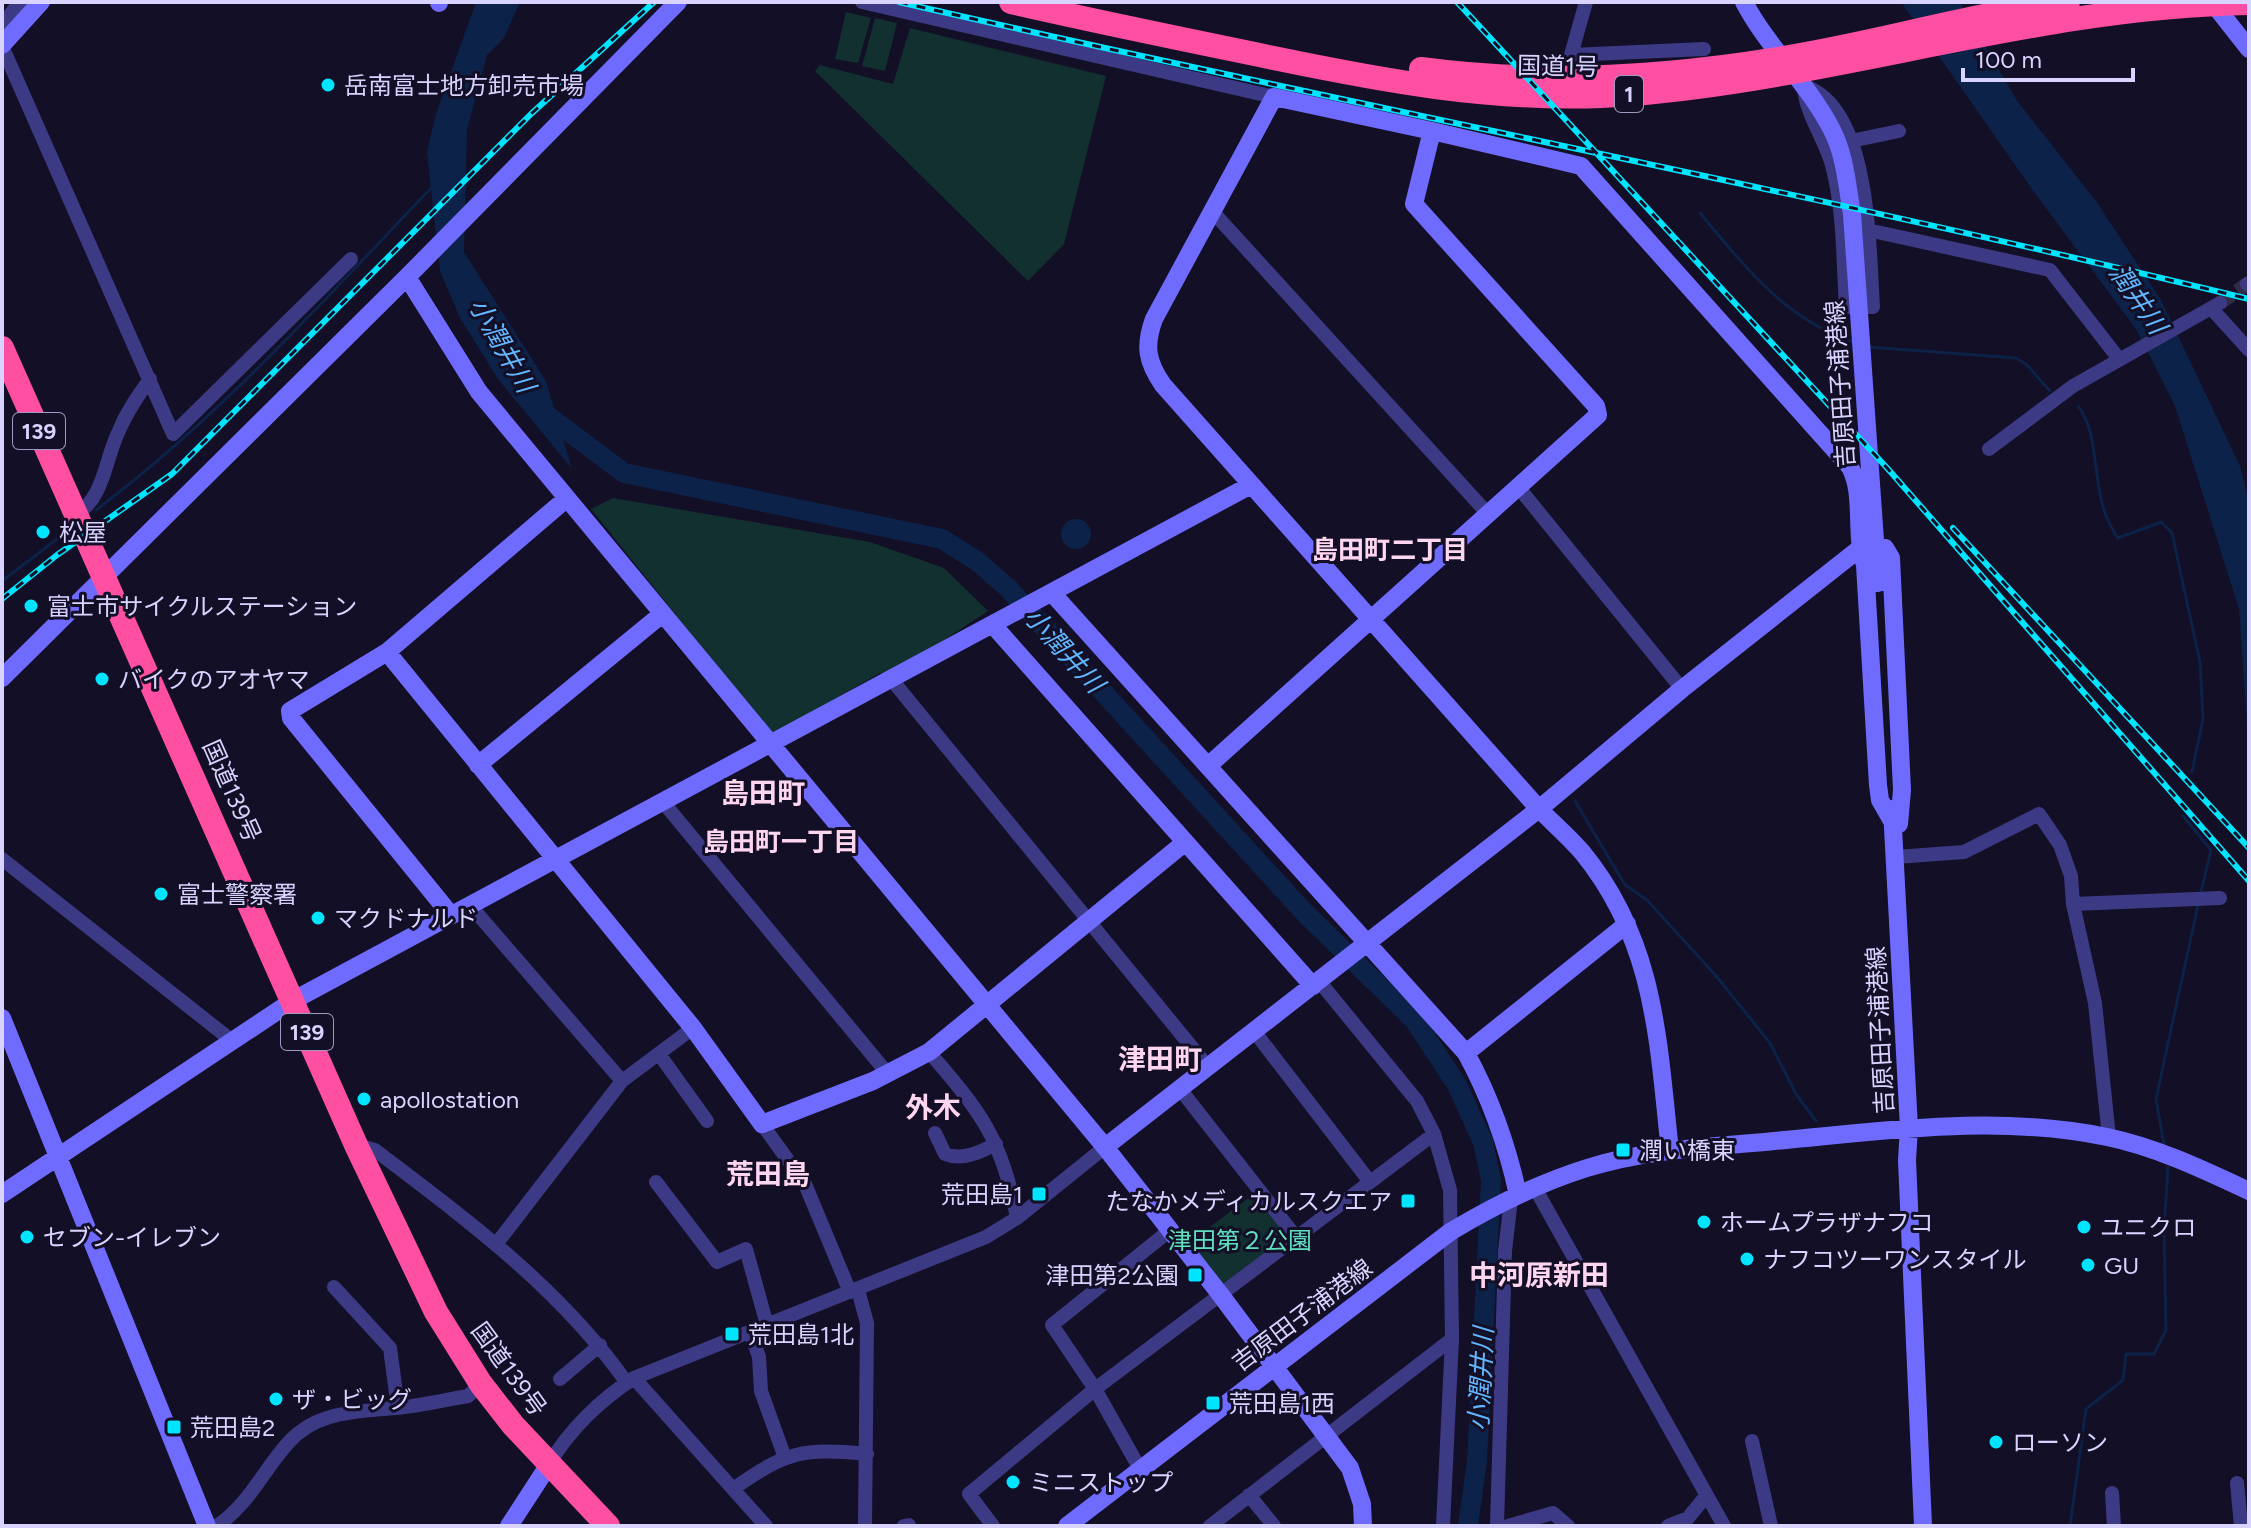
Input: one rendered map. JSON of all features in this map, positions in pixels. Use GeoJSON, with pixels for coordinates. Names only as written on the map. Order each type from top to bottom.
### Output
{"type":"FeatureCollection","features":[{"type":"Feature","properties":{"kind":"highway","name":"国道1号"},"geometry":{"type":"LineString","coordinates":[[1011,2],[1367,78],[1462,90],[1550,95],[1629,94],[1719,85],[2043,22],[2172,7],[2249,6]]}},
{"type":"Feature","properties":{"kind":"highway","name":"国道1号"},"geometry":{"type":"LineString","coordinates":[[1089,2],[1379,63],[1486,75],[1577,78],[1655,75],[1778,59],[2068,2]]}},
{"type":"Feature","properties":{"kind":"highway","name":"国道139号"},"geometry":{"type":"LineString","coordinates":[[2,348],[356,1145],[429,1300],[481,1384],[548,1466],[608,1526]]}},
{"type":"Feature","properties":{"kind":"street"},"geometry":{"type":"LineString","coordinates":[[2,25],[20,2]]}},
{"type":"Feature","properties":{"kind":"street"},"geometry":{"type":"LineString","coordinates":[[41,2],[2,45],[173,434],[351,259]]}},
{"type":"Feature","properties":{"kind":"street"},"geometry":{"type":"LineString","coordinates":[[2,678],[436,248],[678,2]]}},
{"type":"Feature","properties":{"kind":"street"},"geometry":{"type":"LineString","coordinates":[[862,2],[1581,166],[1850,467],[1855,480],[1859,549],[1865,565],[1878,785],[1880,800],[1892,821]]}},
{"type":"Feature","properties":{"kind":"street"},"geometry":{"type":"LineString","coordinates":[[1586,2],[1571,55],[1704,49]]}},
{"type":"Feature","properties":{"kind":"street","name":"吉原田子浦港線"},"geometry":{"type":"LineString","coordinates":[[1073,1524],[1140,1469],[1454,1230],[1518,1196],[1588,1168],[1670,1151],[1909,1128],[1879,593],[1859,298],[1844,165],[1832,130],[1804,86],[1762,36],[1744,2]]}},
{"type":"Feature","properties":{"kind":"street"},"geometry":{"type":"LineString","coordinates":[[2212,2],[2249,49]]}},
{"type":"Feature","properties":{"kind":"street"},"geometry":{"type":"LineString","coordinates":[[2238,2],[2249,6]]}},
{"type":"Feature","properties":{"kind":"street"},"geometry":{"type":"LineString","coordinates":[[1804,86],[1830,100],[1851,141],[1868,230],[1873,307],[1846,307],[1836,184],[1829,155],[1807,107],[1804,86]]}},
{"type":"Feature","properties":{"kind":"street"},"geometry":{"type":"LineString","coordinates":[[1274,97],[1154,319],[1147,351],[1150,367],[1539,809],[1581,850],[1604,882],[1645,966],[1654,1003],[1670,1151]]}},
{"type":"Feature","properties":{"kind":"street"},"geometry":{"type":"LineString","coordinates":[[1208,766],[1595,421],[1596,406],[1414,204],[1432,131]]}},
{"type":"Feature","properties":{"kind":"street"},"geometry":{"type":"LineString","coordinates":[[1851,141],[1899,131]]}},
{"type":"Feature","properties":{"kind":"street"},"geometry":{"type":"LineString","coordinates":[[1212,211],[1489,515]]}},
{"type":"Feature","properties":{"kind":"street"},"geometry":{"type":"LineString","coordinates":[[1868,230],[2050,270],[2119,359]]}},
{"type":"Feature","properties":{"kind":"street"},"geometry":{"type":"LineString","coordinates":[[407,277],[479,392],[1105,1147],[1220,1294],[1350,1468],[1362,1504],[1363,1526]]}},
{"type":"Feature","properties":{"kind":"street"},"geometry":{"type":"LineString","coordinates":[[1989,449],[2065,391],[2216,305],[2249,350]]}},
{"type":"Feature","properties":{"kind":"street"},"geometry":{"type":"LineString","coordinates":[[77,514],[95,496],[116,435],[130,406],[150,379]]}},
{"type":"Feature","properties":{"kind":"street"},"geometry":{"type":"LineString","coordinates":[[2,1194],[294,1000],[1251,485]]}},
{"type":"Feature","properties":{"kind":"street"},"geometry":{"type":"LineString","coordinates":[[1519,488],[1682,689]]}},
{"type":"Feature","properties":{"kind":"street"},"geometry":{"type":"LineString","coordinates":[[450,914],[291,718],[290,711],[387,652],[566,499]]}},
{"type":"Feature","properties":{"kind":"street"},"geometry":{"type":"LineString","coordinates":[[509,1526],[576,1429],[630,1380],[986,1237],[1017,1218],[1539,809],[1682,689],[1859,549],[1885,548],[1891,558],[1902,790],[1902,814],[1895,849],[1964,852],[2039,814],[2060,845],[2071,876],[2073,904],[2095,1003],[2109,1137]]}},
{"type":"Feature","properties":{"kind":"street"},"geometry":{"type":"LineString","coordinates":[[1047,595],[1208,766],[1466,1053],[1486,1090],[1508,1146],[1518,1196],[1724,1526]]}},
{"type":"Feature","properties":{"kind":"street"},"geometry":{"type":"LineString","coordinates":[[478,765],[661,615]]}},
{"type":"Feature","properties":{"kind":"street"},"geometry":{"type":"LineString","coordinates":[[996,623],[1183,844],[1392,1067],[1417,1101],[1434,1134],[1450,1190],[1454,1230],[1443,1526]]}},
{"type":"Feature","properties":{"kind":"street"},"geometry":{"type":"LineString","coordinates":[[387,652],[693,1028],[805,1184],[867,1323],[865,1526]]}},
{"type":"Feature","properties":{"kind":"street"},"geometry":{"type":"LineString","coordinates":[[892,680],[1208,1067]]}},
{"type":"Feature","properties":{"kind":"street"},"geometry":{"type":"LineString","coordinates":[[663,802],[888,1074]]}},
{"type":"Feature","properties":{"kind":"street"},"geometry":{"type":"LineString","coordinates":[[762,1124],[888,1074],[929,1052],[1091,923],[1183,844]]}},
{"type":"Feature","properties":{"kind":"street"},"geometry":{"type":"LineString","coordinates":[[2,859],[231,1040]]}},
{"type":"Feature","properties":{"kind":"street"},"geometry":{"type":"LineString","coordinates":[[2073,904],[2220,898]]}},
{"type":"Feature","properties":{"kind":"street"},"geometry":{"type":"LineString","coordinates":[[469,904],[622,1081]]}},
{"type":"Feature","properties":{"kind":"street"},"geometry":{"type":"LineString","coordinates":[[1466,1053],[1627,924]]}},
{"type":"Feature","properties":{"kind":"street"},"geometry":{"type":"LineString","coordinates":[[2,1018],[207,1526]]}},
{"type":"Feature","properties":{"kind":"street"},"geometry":{"type":"LineString","coordinates":[[497,1243],[622,1081],[693,1028]]}},
{"type":"Feature","properties":{"kind":"street"},"geometry":{"type":"LineString","coordinates":[[1254,1031],[1370,1182]]}},
{"type":"Feature","properties":{"kind":"street"},"geometry":{"type":"LineString","coordinates":[[929,1052],[979,1110],[1009,1172],[1017,1218]]}},
{"type":"Feature","properties":{"kind":"street"},"geometry":{"type":"LineString","coordinates":[[659,1054],[707,1121]]}},
{"type":"Feature","properties":{"kind":"street"},"geometry":{"type":"LineString","coordinates":[[1180,1089],[1296,1237]]}},
{"type":"Feature","properties":{"kind":"street"},"geometry":{"type":"LineString","coordinates":[[1909,1128],[2009,1124],[2109,1137],[2172,1158],[2249,1191]]}},
{"type":"Feature","properties":{"kind":"street"},"geometry":{"type":"LineString","coordinates":[[1909,1128],[1907,1160],[1923,1526]]}},
{"type":"Feature","properties":{"kind":"street"},"geometry":{"type":"LineString","coordinates":[[1909,1128],[1916,1159],[1923,1258],[1935,1526]]}},
{"type":"Feature","properties":{"kind":"street"},"geometry":{"type":"LineString","coordinates":[[935,1133],[945,1154],[952,1157],[964,1157],[996,1144]]}},
{"type":"Feature","properties":{"kind":"street"},"geometry":{"type":"LineString","coordinates":[[993,1526],[969,1494],[1095,1389],[1434,1134]]}},
{"type":"Feature","properties":{"kind":"street"},"geometry":{"type":"LineString","coordinates":[[356,1145],[375,1150],[497,1243],[581,1322],[630,1380],[766,1526]]}},
{"type":"Feature","properties":{"kind":"street"},"geometry":{"type":"LineString","coordinates":[[656,1182],[717,1262],[746,1249],[767,1325]]}},
{"type":"Feature","properties":{"kind":"street"},"geometry":{"type":"LineString","coordinates":[[1497,1526],[1505,1251],[1518,1196]]}},
{"type":"Feature","properties":{"kind":"street"},"geometry":{"type":"LineString","coordinates":[[1140,1469],[1095,1389],[1052,1325],[1169,1231]]}},
{"type":"Feature","properties":{"kind":"street"},"geometry":{"type":"LineString","coordinates":[[334,1287],[390,1348],[398,1408]]}},
{"type":"Feature","properties":{"kind":"street"},"geometry":{"type":"LineString","coordinates":[[750,1331],[759,1357],[761,1391],[785,1458]]}},
{"type":"Feature","properties":{"kind":"street"},"geometry":{"type":"LineString","coordinates":[[1210,1526],[1452,1339]]}},
{"type":"Feature","properties":{"kind":"street"},"geometry":{"type":"LineString","coordinates":[[560,1379],[600,1345]]}},
{"type":"Feature","properties":{"kind":"street"},"geometry":{"type":"LineString","coordinates":[[217,1526],[239,1510],[288,1443],[307,1426],[326,1417],[351,1412],[398,1408],[468,1396],[481,1384]]}},
{"type":"Feature","properties":{"kind":"street"},"geometry":{"type":"LineString","coordinates":[[1752,1441],[1771,1526]]}},
{"type":"Feature","properties":{"kind":"street"},"geometry":{"type":"LineString","coordinates":[[733,1489],[785,1458],[815,1449],[867,1454]]}},
{"type":"Feature","properties":{"kind":"street"},"geometry":{"type":"LineString","coordinates":[[2237,1483],[2241,1526]]}},
{"type":"Feature","properties":{"kind":"street"},"geometry":{"type":"LineString","coordinates":[[2112,1493],[2114,1526]]}},
{"type":"Feature","properties":{"kind":"street"},"geometry":{"type":"LineString","coordinates":[[1249,1495],[1274,1526]]}},
{"type":"Feature","properties":{"kind":"street"},"geometry":{"type":"LineString","coordinates":[[1668,1526],[1688,1518],[1706,1496]]}},
{"type":"Feature","properties":{"kind":"street"},"geometry":{"type":"LineString","coordinates":[[1508,1526],[1553,1513],[1568,1526]]}},
{"type":"Feature","properties":{"kind":"green space"},"geometry":{"type":"Polygon","coordinates":[[[846,12],[871,18],[858,63],[835,59],[846,12]]]}},
{"type":"Feature","properties":{"kind":"green space"},"geometry":{"type":"Polygon","coordinates":[[[875,18],[897,23],[885,71],[862,66],[875,18]]]}},
{"type":"Feature","properties":{"kind":"green space"},"geometry":{"type":"Polygon","coordinates":[[[910,28],[1106,76],[1064,244],[1028,281],[815,71],[820,65],[893,84],[910,28]]]}},
{"type":"Feature","properties":{"kind":"green space"},"geometry":{"type":"Polygon","coordinates":[[[613,498],[870,542],[944,568],[988,611],[888,677],[880,673],[772,735],[591,509],[613,498]]]}},
{"type":"Feature","properties":{"kind":"green space","name":"津田第２公園"},"geometry":{"type":"Polygon","coordinates":[[[1255,1193],[1289,1238],[1225,1287],[1190,1242],[1255,1193]]]}},
{"type":"Feature","properties":{"kind":"water"},"geometry":{"type":"Polygon","coordinates":[[[476,2],[520,2],[504,38],[487,55],[467,130],[464,252],[546,381],[572,469],[498,379],[460,318],[440,271],[427,152],[435,117],[476,2]]]}},
{"type":"Feature","properties":{"kind":"water","name":"潤井川"},"geometry":{"type":"Polygon","coordinates":[[[1901,2],[1960,2],[2017,101],[2096,201],[2161,300],[2240,466],[2249,501],[2249,753],[2239,609],[2175,406],[2136,329],[2034,192],[1901,2]]]}},
{"type":"Feature","properties":{"kind":"water"},"geometry":{"type":"Polygon","coordinates":[[[1076,519],[1087,523],[1091,534],[1087,545],[1076,549],[1065,545],[1061,534],[1065,523],[1076,519]]]}},
{"type":"Feature","properties":{"kind":"waterway"},"geometry":{"type":"LineString","coordinates":[[96,510],[142,474],[229,396],[433,186]]}},
{"type":"Feature","properties":{"kind":"waterway"},"geometry":{"type":"LineString","coordinates":[[1700,213],[1768,289],[1807,320],[1853,342]]}},
{"type":"Feature","properties":{"kind":"waterway"},"geometry":{"type":"LineString","coordinates":[[1868,347],[2016,358],[2027,365],[2050,391]]}},
{"type":"Feature","properties":{"kind":"waterway"},"geometry":{"type":"LineString","coordinates":[[2078,406],[2091,435],[2102,504],[2118,538],[2161,522],[2172,533],[2200,662],[2203,719],[2192,772]]}},
{"type":"Feature","properties":{"kind":"waterway","name":"小潤井川"},"geometry":{"type":"LineString","coordinates":[[540,410],[624,473],[942,539],[977,561],[1008,588],[1303,911],[1415,1021],[1457,1085],[1483,1142],[1491,1180],[1477,1461],[1468,1526]]}},
{"type":"Feature","properties":{"kind":"waterway"},"geometry":{"type":"LineString","coordinates":[[2,581],[65,533]]}},
{"type":"Feature","properties":{"kind":"waterway"},"geometry":{"type":"LineString","coordinates":[[1575,801],[1625,885],[1647,900],[1717,977],[1770,1043],[1796,1094],[1816,1121]]}},
{"type":"Feature","properties":{"kind":"waterway"},"geometry":{"type":"LineString","coordinates":[[2183,816],[2211,850],[2200,896]]}},
{"type":"Feature","properties":{"kind":"waterway"},"geometry":{"type":"LineString","coordinates":[[2164,1145],[2156,1099],[2198,905]]}},
{"type":"Feature","properties":{"kind":"waterway"},"geometry":{"type":"LineString","coordinates":[[2070,1526],[2086,1409],[2123,1380],[2126,1354],[2154,1354],[2166,1330],[2164,1232],[2168,1167]]}},
{"type":"Feature","properties":{"kind":"tunnel"},"geometry":{"type":"LineString","coordinates":[[2220,303],[2247,284]]}},
{"type":"Feature","properties":{"kind":"railway"},"geometry":{"type":"LineString","coordinates":[[2,599],[57,555],[172,474],[532,113],[654,2]]}},
{"type":"Feature","properties":{"kind":"railway"},"geometry":{"type":"LineString","coordinates":[[899,2],[1912,221],[2249,299]]}},
{"type":"Feature","properties":{"kind":"railway"},"geometry":{"type":"LineString","coordinates":[[1457,2],[1888,469],[2249,881]]}},
{"type":"Feature","properties":{"kind":"railway"},"geometry":{"type":"LineString","coordinates":[[1953,528],[2249,848]]}},
{"type":"Feature","properties":{"kind":"place","name":"岳南富士地方卸売市場"},"geometry":{"type":"Point","coordinates":[328,85]}},
{"type":"Feature","properties":{"kind":"place","name":"松屋"},"geometry":{"type":"Point","coordinates":[43,532]}},
{"type":"Feature","properties":{"kind":"place","name":"富士市サイクルステーション"},"geometry":{"type":"Point","coordinates":[31,606]}},
{"type":"Feature","properties":{"kind":"place","name":"バイクのアオヤマ"},"geometry":{"type":"Point","coordinates":[102,679]}},
{"type":"Feature","properties":{"kind":"place","name":"富士警察署"},"geometry":{"type":"Point","coordinates":[161,894]}},
{"type":"Feature","properties":{"kind":"place","name":"マクドナルド"},"geometry":{"type":"Point","coordinates":[318,918]}},
{"type":"Feature","properties":{"kind":"place","name":"apollostation"},"geometry":{"type":"Point","coordinates":[364,1099]}},
{"type":"Feature","properties":{"kind":"place","name":"潤い橋東"},"geometry":{"type":"Point","coordinates":[1623,1150]}},
{"type":"Feature","properties":{"kind":"place","name":"荒田島1"},"geometry":{"type":"Point","coordinates":[1039,1194]}},
{"type":"Feature","properties":{"kind":"place","name":"たなかメディカルスクエア"},"geometry":{"type":"Point","coordinates":[1408,1201]}},
{"type":"Feature","properties":{"kind":"place","name":"ホームプラザナフコ"},"geometry":{"type":"Point","coordinates":[1704,1222]}},
{"type":"Feature","properties":{"kind":"place","name":"ユニクロ"},"geometry":{"type":"Point","coordinates":[2084,1227]}},
{"type":"Feature","properties":{"kind":"place","name":"セブン-イレブン"},"geometry":{"type":"Point","coordinates":[27,1237]}},
{"type":"Feature","properties":{"kind":"place","name":"ナフコツーワンスタイル"},"geometry":{"type":"Point","coordinates":[1747,1259]}},
{"type":"Feature","properties":{"kind":"place","name":"GU"},"geometry":{"type":"Point","coordinates":[2088,1265]}},
{"type":"Feature","properties":{"kind":"place","name":"津田第2公園"},"geometry":{"type":"Point","coordinates":[1195,1275]}},
{"type":"Feature","properties":{"kind":"place","name":"荒田島1北"},"geometry":{"type":"Point","coordinates":[732,1334]}},
{"type":"Feature","properties":{"kind":"place","name":"ザ・ビッグ"},"geometry":{"type":"Point","coordinates":[276,1399]}},
{"type":"Feature","properties":{"kind":"place","name":"荒田島1西"},"geometry":{"type":"Point","coordinates":[1213,1403]}},
{"type":"Feature","properties":{"kind":"place","name":"荒田島2"},"geometry":{"type":"Point","coordinates":[174,1427]}},
{"type":"Feature","properties":{"kind":"place","name":"ローソン"},"geometry":{"type":"Point","coordinates":[1996,1442]}},
{"type":"Feature","properties":{"kind":"place","name":"ミニストップ"},"geometry":{"type":"Point","coordinates":[1013,1482]}},
{"type":"Feature","properties":{"kind":"district","name":"島田町二丁目"},"geometry":{"type":"Point","coordinates":[1390,550]}},
{"type":"Feature","properties":{"kind":"district","name":"島田町"},"geometry":{"type":"Point","coordinates":[763,793]}},
{"type":"Feature","properties":{"kind":"district","name":"島田町一丁目"},"geometry":{"type":"Point","coordinates":[781,842]}},
{"type":"Feature","properties":{"kind":"district","name":"津田町"},"geometry":{"type":"Point","coordinates":[1160,1059]}},
{"type":"Feature","properties":{"kind":"district","name":"外木"},"geometry":{"type":"Point","coordinates":[933,1107]}},
{"type":"Feature","properties":{"kind":"district","name":"荒田島"},"geometry":{"type":"Point","coordinates":[768,1174]}},
{"type":"Feature","properties":{"kind":"district","name":"中河原新田"},"geometry":{"type":"Point","coordinates":[1539,1275]}}]}
